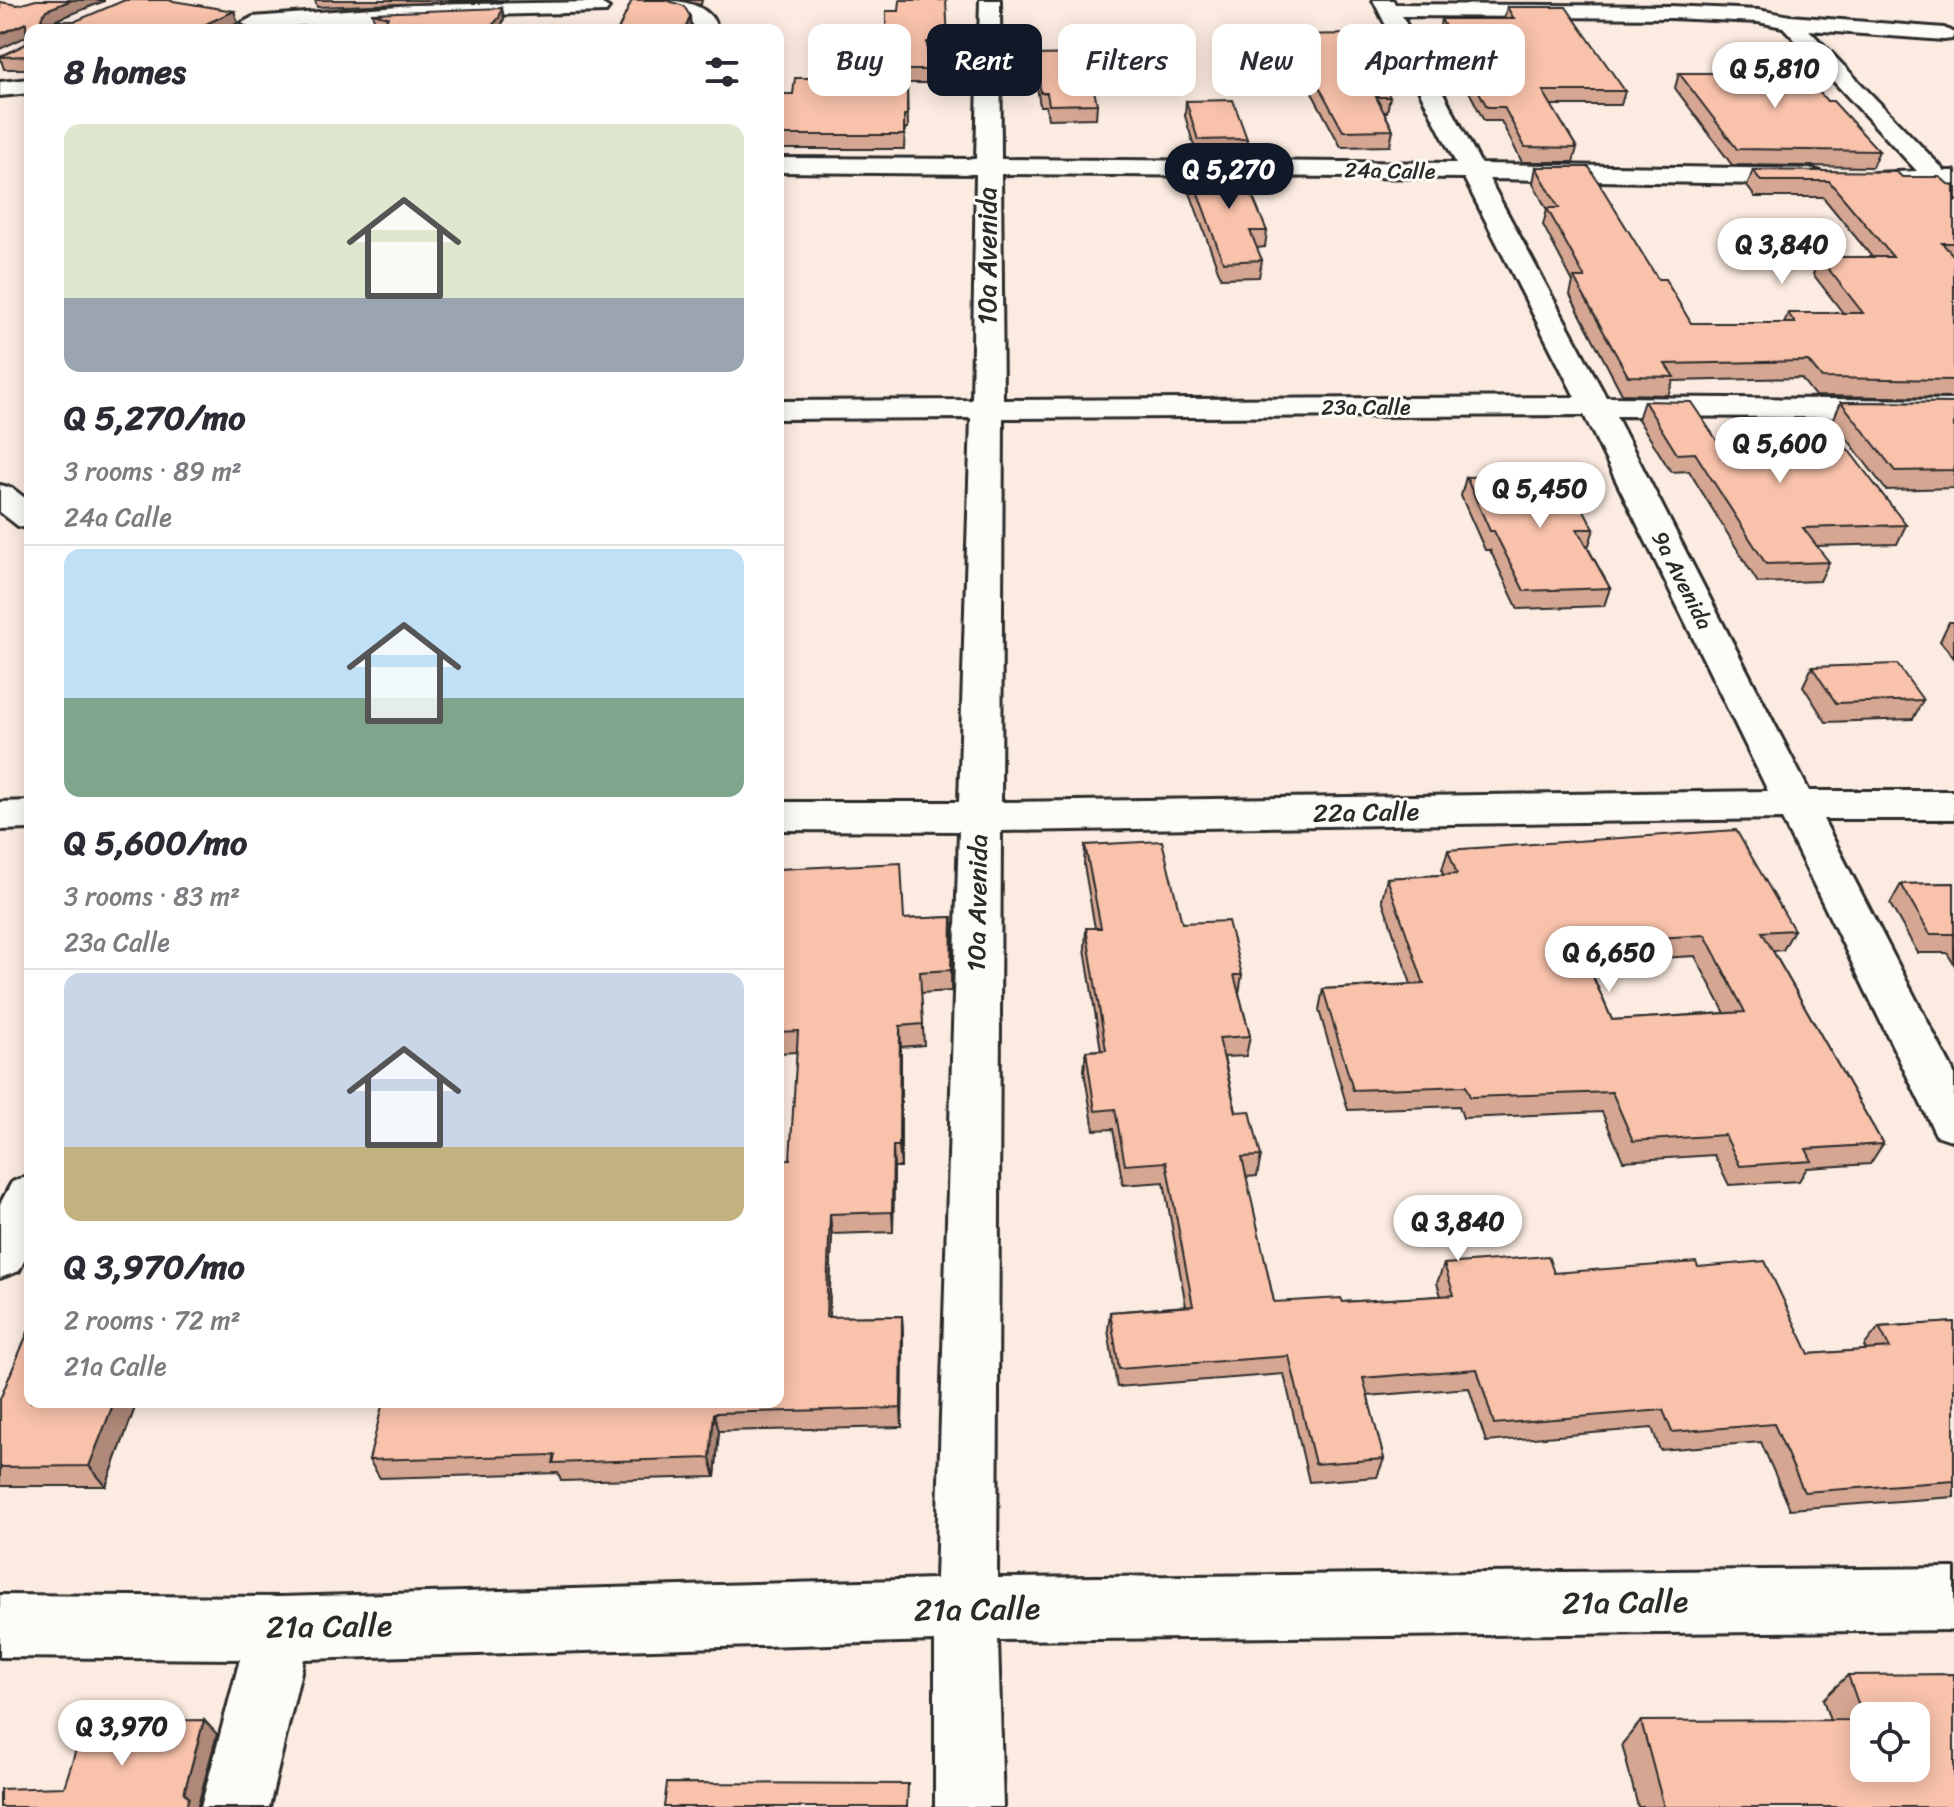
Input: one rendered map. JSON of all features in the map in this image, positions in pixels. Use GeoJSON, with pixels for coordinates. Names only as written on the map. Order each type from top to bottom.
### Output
{"type":"FeatureCollection","features":[{"type":"Feature","properties":{"kind":"street"},"geometry":{"type":"LineString","coordinates":[[254,24],[318,0]]}},
{"type":"Feature","properties":{"kind":"street"},"geometry":{"type":"LineString","coordinates":[[657,0],[701,14],[706,24]]}},
{"type":"Feature","properties":{"kind":"street","name":"10a Avenida"},"geometry":{"type":"LineString","coordinates":[[969,1807],[966,1609],[987,408],[990,0]]}},
{"type":"Feature","properties":{"kind":"street"},"geometry":{"type":"LineString","coordinates":[[277,24],[412,11],[601,4],[591,24]]}},
{"type":"Feature","properties":{"kind":"street"},"geometry":{"type":"LineString","coordinates":[[1386,5],[1758,16],[1790,22],[1944,34]]}},
{"type":"Feature","properties":{"kind":"street","name":"9a Avenida"},"geometry":{"type":"LineString","coordinates":[[1386,5],[1595,406],[1954,1121]]}},
{"type":"Feature","properties":{"kind":"street"},"geometry":{"type":"LineString","coordinates":[[1790,22],[1949,185]]}},
{"type":"Feature","properties":{"kind":"street"},"geometry":{"type":"LineString","coordinates":[[0,89],[24,87]]}},
{"type":"Feature","properties":{"kind":"street","name":"24a Calle"},"geometry":{"type":"LineString","coordinates":[[784,165],[1830,177]]}},
{"type":"Feature","properties":{"kind":"street"},"geometry":{"type":"LineString","coordinates":[[1860,178],[1949,185]]}},
{"type":"Feature","properties":{"kind":"street","name":"23a Calle"},"geometry":{"type":"LineString","coordinates":[[784,410],[1595,406],[1954,409]]}},
{"type":"Feature","properties":{"kind":"street"},"geometry":{"type":"LineString","coordinates":[[0,495],[24,514]]}},
{"type":"Feature","properties":{"kind":"street","name":"22a Calle"},"geometry":{"type":"LineString","coordinates":[[784,816],[978,819],[1797,804],[1954,805]]}},
{"type":"Feature","properties":{"kind":"street"},"geometry":{"type":"LineString","coordinates":[[0,816],[24,815]]}},
{"type":"Feature","properties":{"kind":"street"},"geometry":{"type":"LineString","coordinates":[[0,1255],[24,1209]]}},
{"type":"Feature","properties":{"kind":"street","name":"21a Calle"},"geometry":{"type":"LineString","coordinates":[[0,1626],[280,1628],[966,1609],[1954,1599]]}},
{"type":"Feature","properties":{"kind":"street"},"geometry":{"type":"LineString","coordinates":[[235,1807],[280,1628]]}},
{"type":"Feature","properties":{"kind":"building"},"geometry":{"type":"Polygon","coordinates":[[[36,0],[72,0],[46,10],[41,18],[44,21],[76,21],[125,0],[167,0],[234,11],[206,24],[26,23],[0,34],[0,2],[18,5],[36,0]]]}},
{"type":"Feature","properties":{"kind":"building"},"geometry":{"type":"Polygon","coordinates":[[[632,0],[666,0],[684,6],[690,16],[687,24],[621,24],[632,0]]]}},
{"type":"Feature","properties":{"kind":"building"},"geometry":{"type":"Polygon","coordinates":[[[900,0],[946,0],[947,24],[927,24],[927,70],[911,70],[911,24],[886,24],[886,11],[899,11],[900,0]]]}},
{"type":"Feature","properties":{"kind":"building"},"geometry":{"type":"Polygon","coordinates":[[[1507,7],[1566,7],[1625,91],[1543,91],[1577,148],[1525,147],[1504,107],[1487,107],[1481,96],[1525,96],[1525,24],[1444,24],[1441,19],[1514,19],[1507,7]]]}},
{"type":"Feature","properties":{"kind":"building"},"geometry":{"type":"Polygon","coordinates":[[[502,8],[494,24],[383,24],[388,17],[372,13],[502,8]]]}},
{"type":"Feature","properties":{"kind":"building"},"geometry":{"type":"Polygon","coordinates":[[[1337,34],[1337,96],[1389,96],[1376,97],[1393,130],[1343,131],[1321,90],[1321,35],[1337,34]]]}},
{"type":"Feature","properties":{"kind":"building"},"geometry":{"type":"Polygon","coordinates":[[[24,45],[24,56],[0,57],[24,45]]]}},
{"type":"Feature","properties":{"kind":"building"},"geometry":{"type":"Polygon","coordinates":[[[1042,55],[1058,55],[1058,96],[1095,96],[1097,104],[1049,105],[1047,93],[1042,93],[1042,55]]]}},
{"type":"Feature","properties":{"kind":"building"},"geometry":{"type":"Polygon","coordinates":[[[1732,62],[1792,62],[1879,151],[1737,149],[1679,73],[1741,73],[1732,62]]]}},
{"type":"Feature","properties":{"kind":"building"},"geometry":{"type":"Polygon","coordinates":[[[795,78],[808,78],[808,96],[907,96],[904,135],[784,135],[784,94],[793,94],[795,78]]]}},
{"type":"Feature","properties":{"kind":"building"},"geometry":{"type":"Polygon","coordinates":[[[1233,100],[1247,139],[1198,140],[1186,101],[1233,100]]]}},
{"type":"Feature","properties":{"kind":"building"},"geometry":{"type":"Polygon","coordinates":[[[1187,163],[1222,163],[1228,176],[1244,176],[1267,231],[1250,231],[1262,260],[1223,262],[1187,163]]]}},
{"type":"Feature","properties":{"kind":"building"},"geometry":{"type":"Polygon","coordinates":[[[1536,167],[1589,167],[1658,279],[1665,279],[1691,323],[1795,323],[1788,313],[1863,313],[1819,257],[1893,257],[1829,181],[1761,181],[1753,170],[1897,172],[1902,177],[1940,177],[1954,185],[1954,243],[1942,243],[1954,256],[1954,380],[1822,378],[1808,361],[1665,364],[1674,377],[1628,376],[1574,278],[1585,278],[1547,208],[1559,208],[1536,167]]]}},
{"type":"Feature","properties":{"kind":"building"},"geometry":{"type":"Polygon","coordinates":[[[1644,401],[1691,402],[1718,442],[1840,439],[1906,525],[1803,528],[1829,562],[1766,564],[1695,453],[1677,454],[1644,401]]]}},
{"type":"Feature","properties":{"kind":"building"},"geometry":{"type":"Polygon","coordinates":[[[1841,402],[1954,403],[1954,470],[1895,471],[1841,402]]]}},
{"type":"Feature","properties":{"kind":"building"},"geometry":{"type":"Polygon","coordinates":[[[1565,475],[1594,529],[1577,529],[1610,588],[1524,591],[1494,531],[1490,531],[1466,477],[1565,475]]]}},
{"type":"Feature","properties":{"kind":"building"},"geometry":{"type":"Polygon","coordinates":[[[1897,664],[1923,700],[1836,703],[1812,667],[1897,664]]]}},
{"type":"Feature","properties":{"kind":"building"},"geometry":{"type":"Polygon","coordinates":[[[1736,830],[1794,930],[1762,932],[1883,1144],[1806,1149],[1812,1161],[1740,1166],[1725,1135],[1633,1141],[1612,1092],[1470,1097],[1466,1086],[1353,1090],[1323,989],[1424,984],[1387,878],[1457,874],[1448,850],[1736,830]],[[1705,935],[1578,943],[1612,1020],[1745,1012],[1705,935]]]}},
{"type":"Feature","properties":{"kind":"building"},"geometry":{"type":"Polygon","coordinates":[[[1162,841],[1182,923],[1228,921],[1242,975],[1234,975],[1250,1036],[1219,1038],[1236,1112],[1250,1111],[1261,1156],[1242,1157],[1274,1302],[1341,1298],[1343,1302],[1454,1295],[1444,1264],[1548,1256],[1554,1273],[1696,1262],[1698,1267],[1765,1261],[1809,1354],[1890,1348],[1879,1327],[1954,1322],[1954,1481],[1804,1492],[1774,1424],[1672,1432],[1663,1410],[1494,1424],[1477,1369],[1363,1378],[1384,1459],[1315,1464],[1289,1356],[1119,1369],[1110,1312],[1193,1306],[1166,1162],[1125,1165],[1115,1109],[1095,1111],[1086,1051],[1106,1050],[1086,928],[1101,928],[1085,845],[1162,841]]]}},
{"type":"Feature","properties":{"kind":"building"},"geometry":{"type":"Polygon","coordinates":[[[901,863],[904,919],[952,917],[951,970],[920,972],[923,1024],[900,1026],[899,1146],[893,1146],[892,1212],[830,1214],[826,1317],[902,1316],[901,1408],[714,1413],[710,1458],[553,1463],[555,1455],[369,1460],[382,1408],[784,1408],[784,1160],[790,1159],[798,1031],[784,1032],[784,869],[901,863]]]}},
{"type":"Feature","properties":{"kind":"building"},"geometry":{"type":"Polygon","coordinates":[[[1954,883],[1954,934],[1930,934],[1901,884],[1954,883]]]}},
{"type":"Feature","properties":{"kind":"building"},"geometry":{"type":"Polygon","coordinates":[[[24,1341],[24,1408],[112,1408],[89,1466],[0,1467],[0,1399],[24,1341]]]}},
{"type":"Feature","properties":{"kind":"building"},"geometry":{"type":"Polygon","coordinates":[[[1954,1674],[1954,1807],[1664,1807],[1641,1721],[1850,1720],[1850,1782],[1930,1782],[1930,1702],[1858,1702],[1848,1675],[1954,1674]]]}},
{"type":"Feature","properties":{"kind":"building"},"geometry":{"type":"Polygon","coordinates":[[[204,1720],[184,1793],[189,1797],[186,1807],[0,1807],[0,1789],[64,1787],[85,1722],[204,1720]]]}},
{"type":"Feature","properties":{"kind":"building"},"geometry":{"type":"Polygon","coordinates":[[[667,1783],[908,1784],[907,1807],[664,1807],[667,1783]]]}}]}
